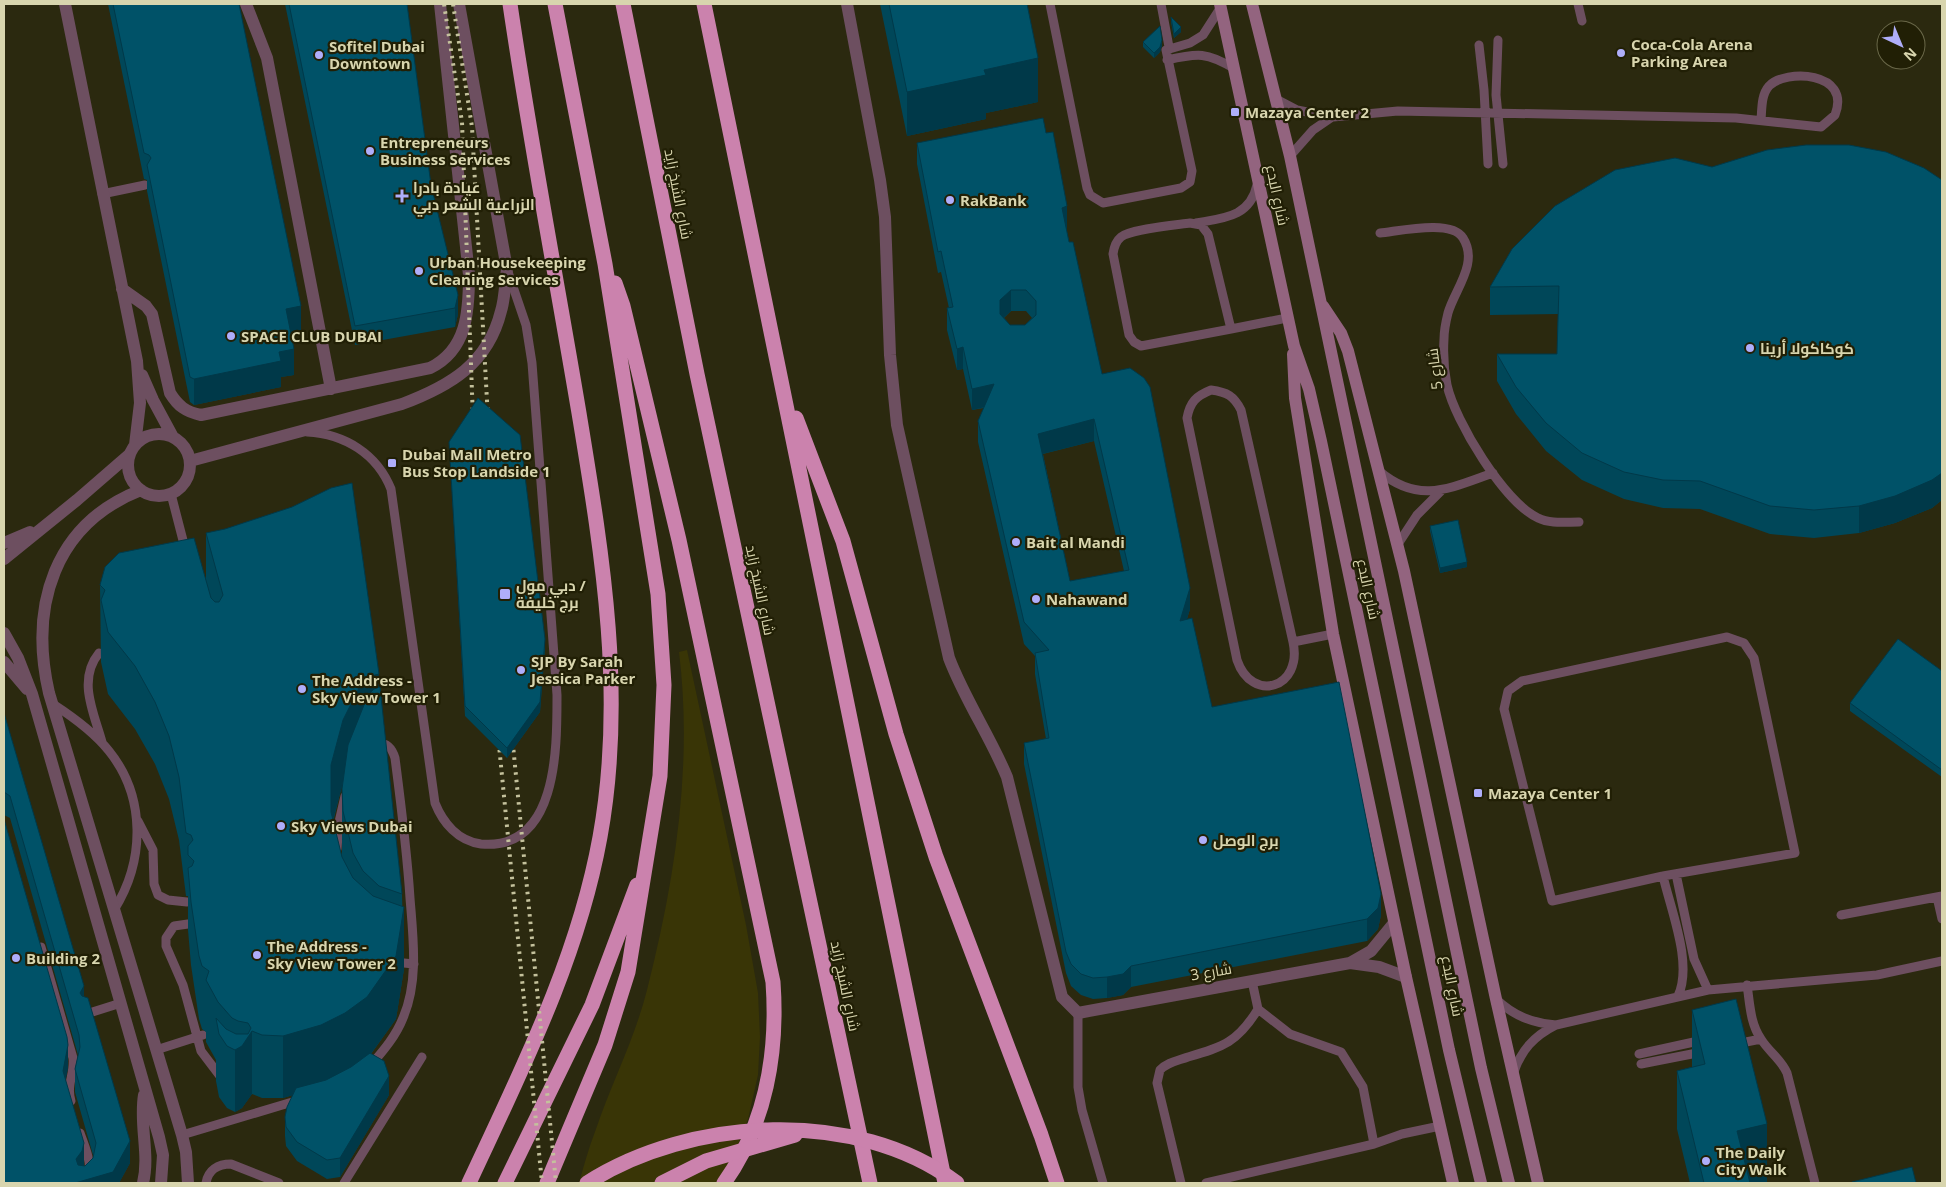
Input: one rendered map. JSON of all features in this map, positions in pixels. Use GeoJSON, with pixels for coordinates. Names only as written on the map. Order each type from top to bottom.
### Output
{"type":"FeatureCollection","features":[{"type":"Feature","properties":{"kind":"highway"},"geometry":{"type":"LineString","coordinates":[[469,1183],[525,1061],[562,974],[590,883],[607,789],[612,695],[607,600],[594,501],[510,4]]}},
{"type":"Feature","properties":{"kind":"highway"},"geometry":{"type":"LineString","coordinates":[[547,1183],[618,1009],[636,934],[656,803],[663,740],[664,685],[658,594],[605,264],[555,4]]}},
{"type":"Feature","properties":{"kind":"highway","name":"شارع الشيخ زايد"},"geometry":{"type":"LineString","coordinates":[[623,4],[699,384],[870,1183]]}},
{"type":"Feature","properties":{"kind":"highway"},"geometry":{"type":"LineString","coordinates":[[704,4],[946,1183]]}},
{"type":"Feature","properties":{"kind":"highway"},"geometry":{"type":"LineString","coordinates":[[605,264],[614,279],[623,306],[679,540],[772,982],[773,1050],[765,1094],[750,1137],[724,1183]]}},
{"type":"Feature","properties":{"kind":"highway"},"geometry":{"type":"LineString","coordinates":[[781,379],[843,540],[896,734],[936,857],[1041,1135],[1057,1183]]}},
{"type":"Feature","properties":{"kind":"highway"},"geometry":{"type":"LineString","coordinates":[[505,1183],[592,1005],[647,858]]}},
{"type":"Feature","properties":{"kind":"highway"},"geometry":{"type":"LineString","coordinates":[[587,1183],[641,1156],[691,1141],[752,1131],[806,1131],[845,1136],[884,1145],[920,1160],[957,1183]]}},
{"type":"Feature","properties":{"kind":"highway"},"geometry":{"type":"LineString","coordinates":[[662,1183],[706,1161],[806,1131]]}},
{"type":"Feature","properties":{"kind":"main road","name":"شارع البدع"},"geometry":{"type":"LineString","coordinates":[[1252,4],[1290,156],[1477,1049],[1510,1183]]}},
{"type":"Feature","properties":{"kind":"main road","name":"شارع البدع"},"geometry":{"type":"LineString","coordinates":[[1220,6],[1287,318],[1294,346],[1309,389],[1321,441],[1449,1050],[1481,1183]]}},
{"type":"Feature","properties":{"kind":"main road"},"geometry":{"type":"LineString","coordinates":[[1320,302],[1341,333],[1348,350],[1398,544],[1496,999],[1538,1183]]}},
{"type":"Feature","properties":{"kind":"main road"},"geometry":{"type":"LineString","coordinates":[[1294,346],[1292,364],[1295,398],[1333,634],[1394,924],[1453,1183]]}},
{"type":"Feature","properties":{"kind":"street"},"geometry":{"type":"LineString","coordinates":[[65,4],[137,361],[140,403],[128,467],[132,480],[141,490],[160,496],[170,494],[186,481],[190,461],[188,451],[173,437],[153,400],[137,361]]}},
{"type":"Feature","properties":{"kind":"street"},"geometry":{"type":"LineString","coordinates":[[246,4],[267,58],[331,389]]}},
{"type":"Feature","properties":{"kind":"street"},"geometry":{"type":"LineString","coordinates":[[122,289],[146,306],[152,314],[170,393],[182,409],[191,413],[211,415],[430,368],[452,354],[459,343],[467,312],[469,275],[440,4]]}},
{"type":"Feature","properties":{"kind":"street"},"geometry":{"type":"LineString","coordinates":[[190,461],[402,404],[433,392],[457,378],[477,360],[492,336],[502,311],[507,269],[459,4]]}},
{"type":"Feature","properties":{"kind":"street"},"geometry":{"type":"LineString","coordinates":[[847,4],[880,180],[885,217],[890,355],[897,426],[949,658],[958,682],[996,750],[1008,777],[1061,994],[1078,1013]]}},
{"type":"Feature","properties":{"kind":"street"},"geometry":{"type":"LineString","coordinates":[[4,559],[50,522],[132,449],[153,434],[173,437]]}},
{"type":"Feature","properties":{"kind":"street"},"geometry":{"type":"LineString","coordinates":[[141,490],[110,504],[89,521],[71,540],[54,572],[46,607],[42,641],[45,676],[182,1135],[186,1152],[188,1183]]}},
{"type":"Feature","properties":{"kind":"street"},"geometry":{"type":"LineString","coordinates":[[4,543],[50,522]]}},
{"type":"Feature","properties":{"kind":"street"},"geometry":{"type":"LineString","coordinates":[[4,633],[18,658],[32,694],[145,1087],[160,1140],[162,1155],[161,1183]]}},
{"type":"Feature","properties":{"kind":"street"},"geometry":{"type":"LineString","coordinates":[[4,662],[32,694]]}},
{"type":"Feature","properties":{"kind":"street","name":"شارع 3"},"geometry":{"type":"LineString","coordinates":[[1350,963],[1371,951],[1394,924]]}},
{"type":"Feature","properties":{"kind":"street","name":"شارع 3"},"geometry":{"type":"LineString","coordinates":[[1078,1013],[1350,963],[1379,967],[1406,977]]}},
{"type":"Feature","properties":{"kind":"street"},"geometry":{"type":"LineString","coordinates":[[119,999],[130,964]]}},
{"type":"Feature","properties":{"kind":"street"},"geometry":{"type":"LineString","coordinates":[[143,1183],[146,1158],[142,1116],[145,1087]]}},
{"type":"Feature","properties":{"kind":"street"},"geometry":{"type":"LineString","coordinates":[[160,1140],[182,1135]]}},
{"type":"Feature","properties":{"kind":"lane"},"geometry":{"type":"LineString","coordinates":[[1050,4],[1088,188],[1096,200],[1110,203],[1181,188],[1190,182],[1192,171],[1166,52],[1170,47],[1190,43],[1203,35],[1220,6]]}},
{"type":"Feature","properties":{"kind":"lane"},"geometry":{"type":"LineString","coordinates":[[1161,4],[1170,47]]}},
{"type":"Feature","properties":{"kind":"lane"},"geometry":{"type":"LineString","coordinates":[[1578,4],[1582,21]]}},
{"type":"Feature","properties":{"kind":"lane"},"geometry":{"type":"LineString","coordinates":[[1498,40],[1495,77],[1503,164]]}},
{"type":"Feature","properties":{"kind":"lane"},"geometry":{"type":"LineString","coordinates":[[1479,44],[1484,90],[1488,164]]}},
{"type":"Feature","properties":{"kind":"lane"},"geometry":{"type":"LineString","coordinates":[[1167,60],[1192,54],[1206,54],[1235,69]]}},
{"type":"Feature","properties":{"kind":"lane"},"geometry":{"type":"LineString","coordinates":[[1276,99],[1298,110],[1333,117],[1398,112],[1484,113],[1761,120],[1821,127],[1835,115],[1838,95],[1830,83],[1824,80],[1781,79],[1769,87],[1765,93],[1761,120]]}},
{"type":"Feature","properties":{"kind":"lane"},"geometry":{"type":"LineString","coordinates":[[1290,156],[1308,134],[1333,117]]}},
{"type":"Feature","properties":{"kind":"lane"},"geometry":{"type":"LineString","coordinates":[[1258,180],[1255,194],[1243,210],[1234,216],[1127,234],[1117,242],[1114,254],[1129,335],[1134,342],[1148,346],[1287,318]]}},
{"type":"Feature","properties":{"kind":"lane"},"geometry":{"type":"LineString","coordinates":[[102,194],[145,185]]}},
{"type":"Feature","properties":{"kind":"lane"},"geometry":{"type":"LineString","coordinates":[[1196,223],[1201,225],[1208,234],[1231,329]]}},
{"type":"Feature","properties":{"kind":"lane","name":"شارع 5"},"geometry":{"type":"LineString","coordinates":[[1380,233],[1443,227],[1454,229],[1463,237],[1468,247],[1468,261],[1464,278],[1448,312],[1444,337],[1444,361],[1448,386],[1456,409],[1493,473],[1514,500],[1532,515],[1548,522],[1579,522]]}},
{"type":"Feature","properties":{"kind":"lane"},"geometry":{"type":"LineString","coordinates":[[298,432],[325,434],[355,445],[379,465],[391,489],[435,803],[441,818],[451,830],[463,838],[478,843],[493,844],[508,841],[522,835],[534,824],[542,811],[547,796],[555,746],[557,695],[530,344],[520,306],[507,269]]}},
{"type":"Feature","properties":{"kind":"lane"},"geometry":{"type":"LineString","coordinates":[[1211,390],[1224,391],[1230,395],[1235,399],[1241,410],[1293,642],[1294,665],[1288,676],[1277,684],[1264,686],[1251,682],[1242,672],[1187,418],[1190,405],[1198,395],[1211,390]]}},
{"type":"Feature","properties":{"kind":"lane"},"geometry":{"type":"LineString","coordinates":[[1379,471],[1389,480],[1414,490],[1441,491],[1493,473]]}},
{"type":"Feature","properties":{"kind":"lane"},"geometry":{"type":"LineString","coordinates":[[1398,544],[1417,515],[1441,491]]}},
{"type":"Feature","properties":{"kind":"lane"},"geometry":{"type":"LineString","coordinates":[[170,494],[188,560]]}},
{"type":"Feature","properties":{"kind":"lane"},"geometry":{"type":"LineString","coordinates":[[1293,642],[1333,634]]}},
{"type":"Feature","properties":{"kind":"lane"},"geometry":{"type":"LineString","coordinates":[[1726,637],[1744,643],[1754,658],[1795,853],[1663,876],[1552,901],[1504,708],[1508,691],[1522,681],[1726,637]]}},
{"type":"Feature","properties":{"kind":"lane"},"geometry":{"type":"LineString","coordinates":[[99,653],[92,662],[87,681],[102,742]]}},
{"type":"Feature","properties":{"kind":"lane"},"geometry":{"type":"LineString","coordinates":[[53,704],[102,742],[126,778],[137,819],[153,850],[154,884],[158,894],[168,900],[187,902]]}},
{"type":"Feature","properties":{"kind":"lane"},"geometry":{"type":"LineString","coordinates":[[364,1070],[390,1043],[403,1018],[412,992],[414,964],[408,860],[395,758],[392,750],[386,744],[378,743],[370,746]]}},
{"type":"Feature","properties":{"kind":"lane"},"geometry":{"type":"LineString","coordinates":[[337,863],[339,822],[347,790]]}},
{"type":"Feature","properties":{"kind":"lane"},"geometry":{"type":"LineString","coordinates":[[114,910],[135,866],[137,819]]}},
{"type":"Feature","properties":{"kind":"lane"},"geometry":{"type":"LineString","coordinates":[[1676,874],[1694,959],[1708,990]]}},
{"type":"Feature","properties":{"kind":"lane"},"geometry":{"type":"LineString","coordinates":[[1663,876],[1684,964],[1683,981],[1678,996]]}},
{"type":"Feature","properties":{"kind":"lane"},"geometry":{"type":"LineString","coordinates":[[1841,915],[1940,897],[1942,919]]}},
{"type":"Feature","properties":{"kind":"lane"},"geometry":{"type":"LineString","coordinates":[[188,924],[174,926],[166,938],[166,946],[183,985],[209,1063],[230,1087]]}},
{"type":"Feature","properties":{"kind":"lane"},"geometry":{"type":"LineString","coordinates":[[38,936],[73,1058],[74,1068],[69,1088],[90,1165],[88,1176],[82,1183]]}},
{"type":"Feature","properties":{"kind":"lane"},"geometry":{"type":"LineString","coordinates":[[386,959],[393,962],[414,964]]}},
{"type":"Feature","properties":{"kind":"lane"},"geometry":{"type":"LineString","coordinates":[[1513,1075],[1524,1050],[1538,1035],[1556,1025],[1708,990],[1747,985],[1877,975],[1942,961]]}},
{"type":"Feature","properties":{"kind":"lane"},"geometry":{"type":"LineString","coordinates":[[1252,981],[1258,1009],[1290,1034],[1341,1052],[1363,1087],[1374,1144]]}},
{"type":"Feature","properties":{"kind":"lane"},"geometry":{"type":"LineString","coordinates":[[1747,985],[1754,1028],[1760,1039],[1780,1060],[1787,1074],[1815,1183]]}},
{"type":"Feature","properties":{"kind":"lane"},"geometry":{"type":"LineString","coordinates":[[86,1014],[119,999]]}},
{"type":"Feature","properties":{"kind":"lane"},"geometry":{"type":"LineString","coordinates":[[1496,999],[1517,1016],[1530,1021],[1556,1025]]}},
{"type":"Feature","properties":{"kind":"lane"},"geometry":{"type":"LineString","coordinates":[[1181,1183],[1157,1083],[1160,1070],[1170,1063],[1230,1043],[1248,1025],[1258,1009]]}},
{"type":"Feature","properties":{"kind":"lane"},"geometry":{"type":"LineString","coordinates":[[1078,1013],[1079,1032],[1076,1073],[1078,1087],[1082,1110],[1103,1183]]}},
{"type":"Feature","properties":{"kind":"lane"},"geometry":{"type":"LineString","coordinates":[[1745,1030],[1754,1028]]}},
{"type":"Feature","properties":{"kind":"lane"},"geometry":{"type":"LineString","coordinates":[[156,1050],[200,1036]]}},
{"type":"Feature","properties":{"kind":"lane"},"geometry":{"type":"LineString","coordinates":[[1639,1054],[1716,1037]]}},
{"type":"Feature","properties":{"kind":"lane"},"geometry":{"type":"LineString","coordinates":[[1641,1064],[1760,1039]]}},
{"type":"Feature","properties":{"kind":"lane"},"geometry":{"type":"LineString","coordinates":[[344,1183],[422,1057]]}},
{"type":"Feature","properties":{"kind":"lane"},"geometry":{"type":"LineString","coordinates":[[182,1135],[313,1096]]}},
{"type":"Feature","properties":{"kind":"lane"},"geometry":{"type":"LineString","coordinates":[[1206,1183],[1374,1144],[1402,1134],[1440,1126]]}},
{"type":"Feature","properties":{"kind":"lane"},"geometry":{"type":"LineString","coordinates":[[206,1183],[211,1172],[224,1164],[231,1164],[279,1183]]}},
{"type":"Feature","properties":{"kind":"shaded area"},"geometry":{"type":"Polygon","coordinates":[[[687,650],[746,925],[758,993],[760,1037],[758,1075],[748,1119],[723,1183],[579,1183],[593,1136],[642,1008],[666,907],[679,822],[682,780],[683,694],[679,652],[687,650]]]}},
{"type":"Feature","properties":{"kind":"building"},"geometry":{"type":"Polygon","coordinates":[[[113,4],[239,4],[301,306],[286,309],[294,349],[279,352],[281,361],[194,379],[190,377],[147,165],[151,158],[144,153],[113,4]]]}},
{"type":"Feature","properties":{"kind":"building"},"geometry":{"type":"Polygon","coordinates":[[[289,4],[407,4],[431,185],[458,295],[455,308],[355,326],[289,4]]]}},
{"type":"Feature","properties":{"kind":"building"},"geometry":{"type":"Polygon","coordinates":[[[889,4],[1027,4],[1038,58],[984,70],[986,75],[907,92],[889,4]]]}},
{"type":"Feature","properties":{"kind":"building"},"geometry":{"type":"Polygon","coordinates":[[[1171,17],[1181,27],[1174,34],[1171,17]]]}},
{"type":"Feature","properties":{"kind":"building"},"geometry":{"type":"Polygon","coordinates":[[[1160,26],[1162,40],[1160,47],[1154,53],[1143,42],[1160,26]]]}},
{"type":"Feature","properties":{"kind":"building"},"geometry":{"type":"Polygon","coordinates":[[[1043,118],[1046,133],[1053,132],[1067,206],[1062,208],[1069,242],[1073,242],[1102,374],[1130,368],[1144,378],[1150,387],[1190,588],[1180,621],[1192,618],[1212,707],[1339,682],[1381,894],[1378,908],[1367,919],[1131,966],[1123,974],[1107,977],[1093,978],[1081,974],[1071,964],[1066,952],[1024,743],[1049,738],[1035,653],[1049,650],[1024,622],[978,421],[994,384],[972,389],[963,347],[957,349],[947,308],[953,307],[941,251],[938,252],[917,143],[1043,118]],[[1011,290],[1000,300],[1000,314],[1010,325],[1025,325],[1036,315],[1036,301],[1026,290],[1011,290]],[[1094,419],[1038,434],[1070,581],[1129,570],[1094,419]]]}},
{"type":"Feature","properties":{"kind":"building","name":"كوكاكولا أرينا"},"geometry":{"type":"Polygon","coordinates":[[[1806,145],[1849,145],[1886,152],[1924,168],[1942,180],[1942,473],[1932,480],[1895,496],[1859,506],[1814,510],[1770,506],[1700,481],[1663,480],[1624,472],[1582,453],[1546,423],[1516,387],[1497,354],[1557,354],[1559,286],[1490,287],[1512,249],[1555,206],[1615,170],[1675,158],[1712,167],[1767,150],[1806,145]]]}},
{"type":"Feature","properties":{"kind":"building","name":"دبي مول / برج خليفة"},"geometry":{"type":"Polygon","coordinates":[[[478,398],[520,435],[545,639],[540,702],[507,748],[465,706],[449,442],[478,398]]]}},
{"type":"Feature","properties":{"kind":"building"},"geometry":{"type":"Polygon","coordinates":[[[352,483],[379,674],[371,676],[361,684],[343,720],[331,765],[331,812],[342,857],[353,878],[373,896],[404,907],[396,956],[367,997],[345,1013],[321,1025],[283,1036],[262,1035],[252,1031],[242,1046],[235,1050],[227,1046],[219,1034],[216,1018],[226,1029],[236,1034],[248,1034],[251,1028],[248,1023],[232,1018],[218,1002],[206,980],[209,971],[202,966],[199,956],[188,868],[192,866],[194,861],[188,855],[188,846],[193,840],[191,835],[186,833],[179,777],[169,736],[155,702],[135,666],[108,632],[101,600],[105,590],[100,585],[105,567],[119,553],[194,538],[211,598],[215,602],[219,602],[223,595],[206,533],[225,529],[292,507],[331,488],[352,483]]]}},
{"type":"Feature","properties":{"kind":"building"},"geometry":{"type":"Polygon","coordinates":[[[1458,520],[1467,562],[1440,568],[1430,526],[1458,520]]]}},
{"type":"Feature","properties":{"kind":"building"},"geometry":{"type":"Polygon","coordinates":[[[1898,639],[1942,671],[1942,770],[1850,703],[1898,639]]]}},
{"type":"Feature","properties":{"kind":"building"},"geometry":{"type":"Polygon","coordinates":[[[380,687],[402,894],[379,886],[363,871],[353,853],[343,811],[342,789],[348,745],[368,695],[374,689],[380,687]]]}},
{"type":"Feature","properties":{"kind":"building"},"geometry":{"type":"Polygon","coordinates":[[[4,713],[84,986],[80,993],[88,998],[130,1141],[113,1172],[75,1183],[4,1183],[4,819],[67,1037],[68,1045],[63,1071],[84,1143],[82,1151],[76,1159],[78,1165],[85,1166],[93,1158],[96,1143],[75,1069],[80,1047],[79,1035],[10,796],[4,792],[4,713]]]}},
{"type":"Feature","properties":{"kind":"building"},"geometry":{"type":"Polygon","coordinates":[[[1736,999],[1767,1124],[1737,1131],[1750,1183],[1704,1183],[1677,1071],[1705,1064],[1692,1010],[1736,999]]]}},
{"type":"Feature","properties":{"kind":"building"},"geometry":{"type":"Polygon","coordinates":[[[370,1053],[384,1061],[389,1076],[340,1158],[327,1160],[297,1142],[286,1127],[287,1107],[296,1088],[326,1080],[351,1067],[370,1053]]]}},
{"type":"Feature","properties":{"kind":"building"},"geometry":{"type":"Polygon","coordinates":[[[1912,1167],[1916,1183],[1852,1183],[1852,1182],[1912,1167]]]}},
{"type":"Feature","properties":{"kind":"railway"},"geometry":{"type":"LineString","coordinates":[[444,4],[462,122],[473,419]]}},
{"type":"Feature","properties":{"kind":"railway"},"geometry":{"type":"LineString","coordinates":[[453,4],[472,127],[488,419]]}},
{"type":"Feature","properties":{"kind":"railway"},"geometry":{"type":"LineString","coordinates":[[498,735],[542,1183]]}},
{"type":"Feature","properties":{"kind":"railway"},"geometry":{"type":"LineString","coordinates":[[512,735],[556,1183]]}},
{"type":"Feature","properties":{"kind":"place","name":"Coca-Cola Arena Parking Area"},"geometry":{"type":"Point","coordinates":[1621,53]}},
{"type":"Feature","properties":{"kind":"place","name":"Sofitel Dubai Downtown"},"geometry":{"type":"Point","coordinates":[319,55]}},
{"type":"Feature","properties":{"kind":"place","name":"Mazaya Center 2"},"geometry":{"type":"Point","coordinates":[1235,112]}},
{"type":"Feature","properties":{"kind":"place","name":"Entrepreneurs Business Services"},"geometry":{"type":"Point","coordinates":[370,151]}},
{"type":"Feature","properties":{"kind":"place","name":"عيادة بادرا الزراعية الشعر دبي"},"geometry":{"type":"Point","coordinates":[402,196]}},
{"type":"Feature","properties":{"kind":"place","name":"RakBank"},"geometry":{"type":"Point","coordinates":[950,200]}},
{"type":"Feature","properties":{"kind":"place","name":"Urban Housekeeping Cleaning Services"},"geometry":{"type":"Point","coordinates":[419,271]}},
{"type":"Feature","properties":{"kind":"place","name":"SPACE CLUB DUBAI"},"geometry":{"type":"Point","coordinates":[231,336]}},
{"type":"Feature","properties":{"kind":"place","name":"كوكاكولا أرينا"},"geometry":{"type":"Point","coordinates":[1750,348]}},
{"type":"Feature","properties":{"kind":"place","name":"Dubai Mall Metro Bus Stop Landside 1"},"geometry":{"type":"Point","coordinates":[392,463]}},
{"type":"Feature","properties":{"kind":"place","name":"Bait al Mandi"},"geometry":{"type":"Point","coordinates":[1016,542]}},
{"type":"Feature","properties":{"kind":"place","name":"دبي مول / برج خليفة"},"geometry":{"type":"Point","coordinates":[505,594]}},
{"type":"Feature","properties":{"kind":"place","name":"Nahawand"},"geometry":{"type":"Point","coordinates":[1036,599]}},
{"type":"Feature","properties":{"kind":"place","name":"SJP By Sarah Jessica Parker"},"geometry":{"type":"Point","coordinates":[521,670]}},
{"type":"Feature","properties":{"kind":"place","name":"The Address - Sky View Tower 1"},"geometry":{"type":"Point","coordinates":[302,689]}},
{"type":"Feature","properties":{"kind":"place","name":"Mazaya Center 1"},"geometry":{"type":"Point","coordinates":[1478,793]}},
{"type":"Feature","properties":{"kind":"place","name":"Sky Views Dubai"},"geometry":{"type":"Point","coordinates":[281,826]}},
{"type":"Feature","properties":{"kind":"place","name":"برج الوصل"},"geometry":{"type":"Point","coordinates":[1203,840]}},
{"type":"Feature","properties":{"kind":"place","name":"The Address - Sky View Tower 2"},"geometry":{"type":"Point","coordinates":[257,955]}},
{"type":"Feature","properties":{"kind":"place","name":"Building 2"},"geometry":{"type":"Point","coordinates":[16,958]}},
{"type":"Feature","properties":{"kind":"place","name":"The Daily City Walk"},"geometry":{"type":"Point","coordinates":[1706,1161]}}]}
